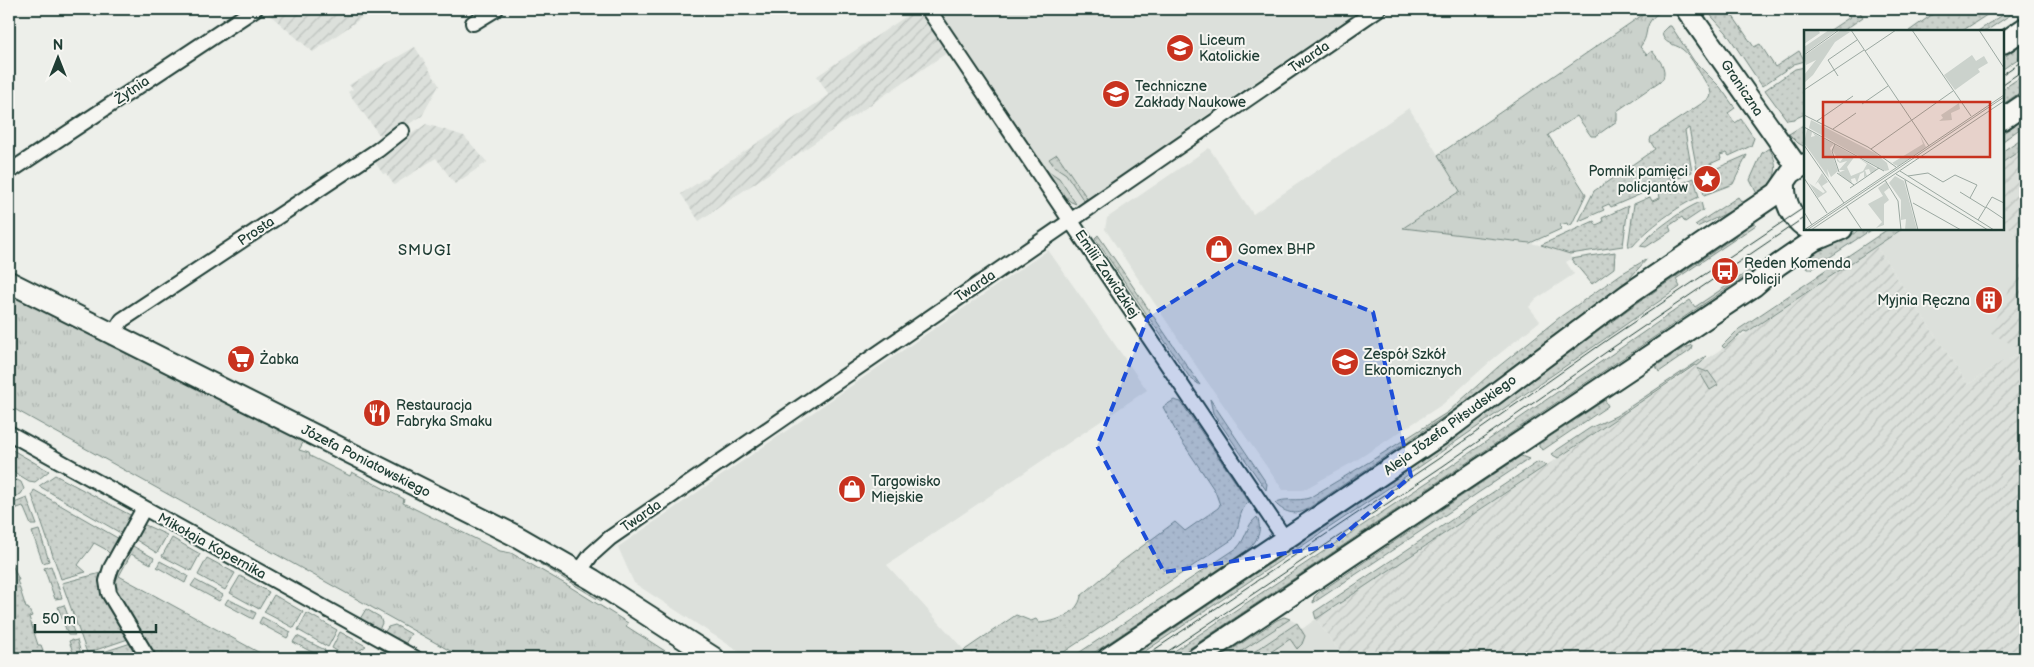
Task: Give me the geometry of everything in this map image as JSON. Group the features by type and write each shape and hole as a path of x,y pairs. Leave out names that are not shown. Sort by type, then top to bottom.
{"street":[{"name":"Żytnia","path":"9,172 255,9"},
{"path":"473,23 496,9"},
{"name":"Emilii Zawidzkiej","path":"928,9 1285,539"},
{"name":"Twarda","path":"579,572 591,555 610,538 1378,9"},
{"name":"Graniczna","path":"1686,9 1796,171"},
{"path":"2004,42 2025,28"},
{"path":"2004,118 2025,104"},
{"name":"Prosta","path":"113,334 122,320 378,150 402,131"},
{"path":"1796,171 1785,194 1790,212 1795,219 1804,223"},
{"name":"Aleja Józefa Piłsudskiego","path":"1108,658 1448,429 1627,295 1774,195 1796,171"},
{"path":"1197,658 1754,286 1778,265 1806,245 1820,230"},
{"name":"Józefa Poniatowskiego","path":"9,282 518,537 579,572 714,658"},
{"name":"Mikołaja Kopernika","path":"9,433 415,658"},
{"path":"144,508 111,568 107,581 109,593 148,658"}],"highlighted area":[{"path":"1238,261 1373,312 1411,476 1331,546 1164,572 1097,446 1148,317"}],"shaded area":[{"path":"263,9 374,9 313,52"},
{"path":"919,9 948,52 699,221 681,194 829,95 817,76"},
{"name":"Techniczne Zakłady Naukowe","path":"954,9 1362,9 1218,107 1091,197 1078,204 1071,202 1064,196 942,16"},
{"path":"415,47 439,85 422,116 383,140 348,92 353,89 349,85"},
{"path":"1409,108 1460,190 1403,228 1530,243 1563,250 1570,254 1571,259 1566,262 1574,274 1536,299 1529,307 1540,321 1493,359 1443,404 1355,461 1303,490 1283,490 1201,373 1105,229 1107,218 1209,148 1253,214"},
{"path":"426,124 464,136 487,162 455,184 436,158 394,185 375,162 377,158"},
{"path":"2025,147 2025,250 2015,233 2004,222 2004,161"},
{"path":"2004,222 2015,233 2025,250 2025,256 2011,287 2024,351 2009,360 2004,360 1968,385 1876,246 1900,230 2004,230"},
{"path":"1876,246 1968,385 2004,360 2009,360 2024,351 1989,332 2025,256 2025,658 1345,658 1316,619"},
{"name":"Targowisko Miejskie","path":"1048,250 1147,390 887,565 964,650 953,658 749,658 634,583 618,547"},
{"path":"1284,617 1297,623 1302,629 1316,619 1345,658 1219,658 1277,620"}],"green space":[{"path":"1651,9 1658,9 1660,12 1649,24 1645,40 1640,47 1647,55 1652,51 1660,61 1664,71 1663,79 1617,111 1617,121 1596,136 1591,136 1577,116 1548,135 1586,194 1572,224 1568,226 1567,223 1560,225 1561,229 1530,243 1403,228 1460,191 1438,155"},
{"path":"1705,9 1728,9 1754,47 1760,44 1775,67 1799,51 1804,61 1794,64 1762,86 1726,32"},
{"path":"1845,9 1858,9 1863,17 1844,30 1830,30 1850,17"},
{"path":"1940,9 1996,9 1964,30 1910,30"},
{"path":"2012,9 2019,9 1988,30 1980,30"},
{"path":"1668,26 1671,26 1694,61 1720,87 1735,108 1728,113 1735,123 1741,119 1754,138 1751,146 1729,156 1727,153 1720,155 1721,159 1697,170 1689,128 1685,131 1692,172 1679,178 1677,174 1670,177 1671,181 1611,207 1609,204 1602,207 1604,210 1579,221 1594,191 1655,149 1650,141 1651,137 1710,98 1710,89 1686,52 1664,39 1662,32"},
{"path":"2025,42 2025,54 2004,68 2004,57"},
{"path":"974,63 1047,170 1059,178 1076,204 1064,196"},
{"path":"1804,67 1804,114 1787,120 1765,90 1795,69"},
{"path":"2025,74 2025,89 2004,103 2004,88"},
{"path":"2025,118 2025,125 2004,140 2004,132"},
{"path":"1804,125 1804,146 1798,143 1789,134"},
{"path":"2025,136 2025,147 2004,161 2004,150"},
{"path":"1769,148 1775,162 1775,174 1773,180 1758,196 1750,180 1762,153"},
{"path":"1057,154 1087,198 1084,201 1066,174 1054,166 1049,159"},
{"path":"1747,155 1733,184 1704,195 1699,176"},
{"path":"1694,178 1699,197 1682,205 1646,233 1633,246 1628,246 1634,204 1650,197 1652,201 1660,198 1659,193"},
{"path":"1738,197 1744,205 1697,227 1695,225"},
{"path":"1701,202 1703,210 1685,222 1682,217 1669,226 1671,231 1646,247 1640,246 1668,221"},
{"path":"1628,206 1623,246 1570,254 1541,245 1594,221 1596,225 1603,222 1602,218"},
{"path":"1753,219 1756,225 1676,279 1680,287 1396,483 1135,658 1130,658 1441,448 1630,308 1739,234"},
{"path":"1858,230 1870,230 1812,269 1807,269 1801,260 1820,248 1850,237"},
{"path":"1887,230 1900,230 1747,332 1744,331 1724,348 1722,346 1739,329"},
{"path":"1098,235 1200,385 1190,378 1095,238"},
{"path":"1615,252 1614,268 1592,284 1571,259"},
{"path":"1776,253 1777,255 1175,658 1164,658 1435,477 1690,300 1695,307"},
{"path":"1647,259 1629,279 1454,410 1306,510 1293,513 1282,509 1275,503 1283,500 1309,498 1448,412 1498,367 1560,317 1621,274"},
{"path":"9,291 305,439 299,450 309,453 310,456 350,476 352,472 404,499 403,503 500,551 511,553 628,623 626,626 676,658 463,658 9,406"},
{"path":"1692,345 1691,350 1659,372 1656,366 1682,349"},
{"path":"1706,356 1697,366 1695,365 1558,458 1551,454 1590,428 1616,416"},
{"path":"1697,368 1708,371 1718,385 1710,390"},
{"path":"1210,399 1267,484 1266,490 1213,413"},
{"path":"1174,400 1181,402 1249,502 1241,514 1233,539 1055,658 953,658 1016,615 1031,621 1036,619 1039,623 1065,616 1076,608 1081,596 1121,562 1175,522 1185,531 1218,508 1220,505 1215,491 1179,437 1163,407"},
{"path":"1605,400 1608,406 1543,450 1539,447 1539,444"},
{"path":"9,448 49,471 35,482 29,481 9,469"},
{"path":"1521,456 1529,459 1313,603 1314,597 1318,593"},
{"path":"1538,462 1547,465 1316,619 1314,612"},
{"path":"55,475 132,516 124,535 39,486"},
{"path":"13,478 21,482 24,489 21,494 9,499 9,485"},
{"path":"34,490 121,540 112,556 105,549 94,543 78,565 86,572 61,579 32,495"},
{"path":"27,498 37,525 31,525 23,506 9,511 9,505"},
{"path":"1257,517 1259,522 1258,536 1246,551 1086,658 1071,658 1237,548 1253,520"},
{"path":"143,524 167,535 157,553 133,538"},
{"path":"39,530 49,561 43,563 32,532"},
{"path":"172,538 200,554 191,571 162,556"},
{"path":"131,545 154,558 151,564 131,554 119,576 269,658 157,658 114,587 113,578"},
{"path":"9,558 19,580 17,580 26,608 28,608 32,616 29,617 38,645 41,645 44,653 42,654 43,658 9,658"},
{"path":"207,558 235,573 225,590 198,575"},
{"path":"543,560 604,596 601,601 540,564"},
{"path":"160,561 188,576 185,583 157,567"},
{"path":"51,566 62,598 55,599 44,568"},
{"path":"103,573 131,638 87,653 62,583"},
{"path":"240,576 269,592 259,609 230,593"},
{"path":"195,580 223,595 219,601 191,586"},
{"path":"274,595 303,612 294,628 264,612"},
{"path":"228,599 256,613 253,619 225,604"},
{"path":"64,605 75,635 68,635 58,607"},
{"path":"366,609 380,617 382,623 379,630 360,619"},
{"path":"307,613 337,630 328,647 298,630"},
{"path":"262,617 291,632 287,638 259,623"},
{"path":"1284,617 1290,619 1231,658 1219,658 1277,620"},
{"path":"1297,623 1305,636 1302,644 1297,649 1290,639 1262,658 1245,658"},
{"path":"395,625 411,634 405,644 384,633 388,627"},
{"path":"340,632 366,646 349,658 332,648"},
{"path":"297,636 325,650 321,657 293,642"},
{"path":"77,640 80,655 70,658 56,658 73,652 69,641"},
{"path":"134,642 143,658 88,657"}],"tram line":[{"path":"2004,73 2025,59"},
{"path":"2004,83 2025,69"},
{"path":"1142,658 1438,459 1610,338 1804,208"},
{"path":"1158,658 1443,466 1804,218"}],"place":[{"name":"Liceum Katolickie","path":"1180,48"},
{"name":"Techniczne Zakłady Naukowe","path":"1116,94"},
{"name":"Pomnik pamięci policjantów","path":"1707,179"},
{"name":"Gomex BHP","path":"1219,249"},
{"name":"Reden Komenda Policji","path":"1725,271"},
{"name":"Myjnia Ręczna","path":"1989,300"},
{"name":"Żabka","path":"241,359"},
{"name":"Zespół Szkół Ekonomicznych","path":"1345,362"},
{"name":"Restauracja Fabryka Smaku","path":"377,413"},
{"name":"Targowisko Miejskie","path":"852,489"}],"district":[{"name":"SMUGI","path":"425,250"}]}
